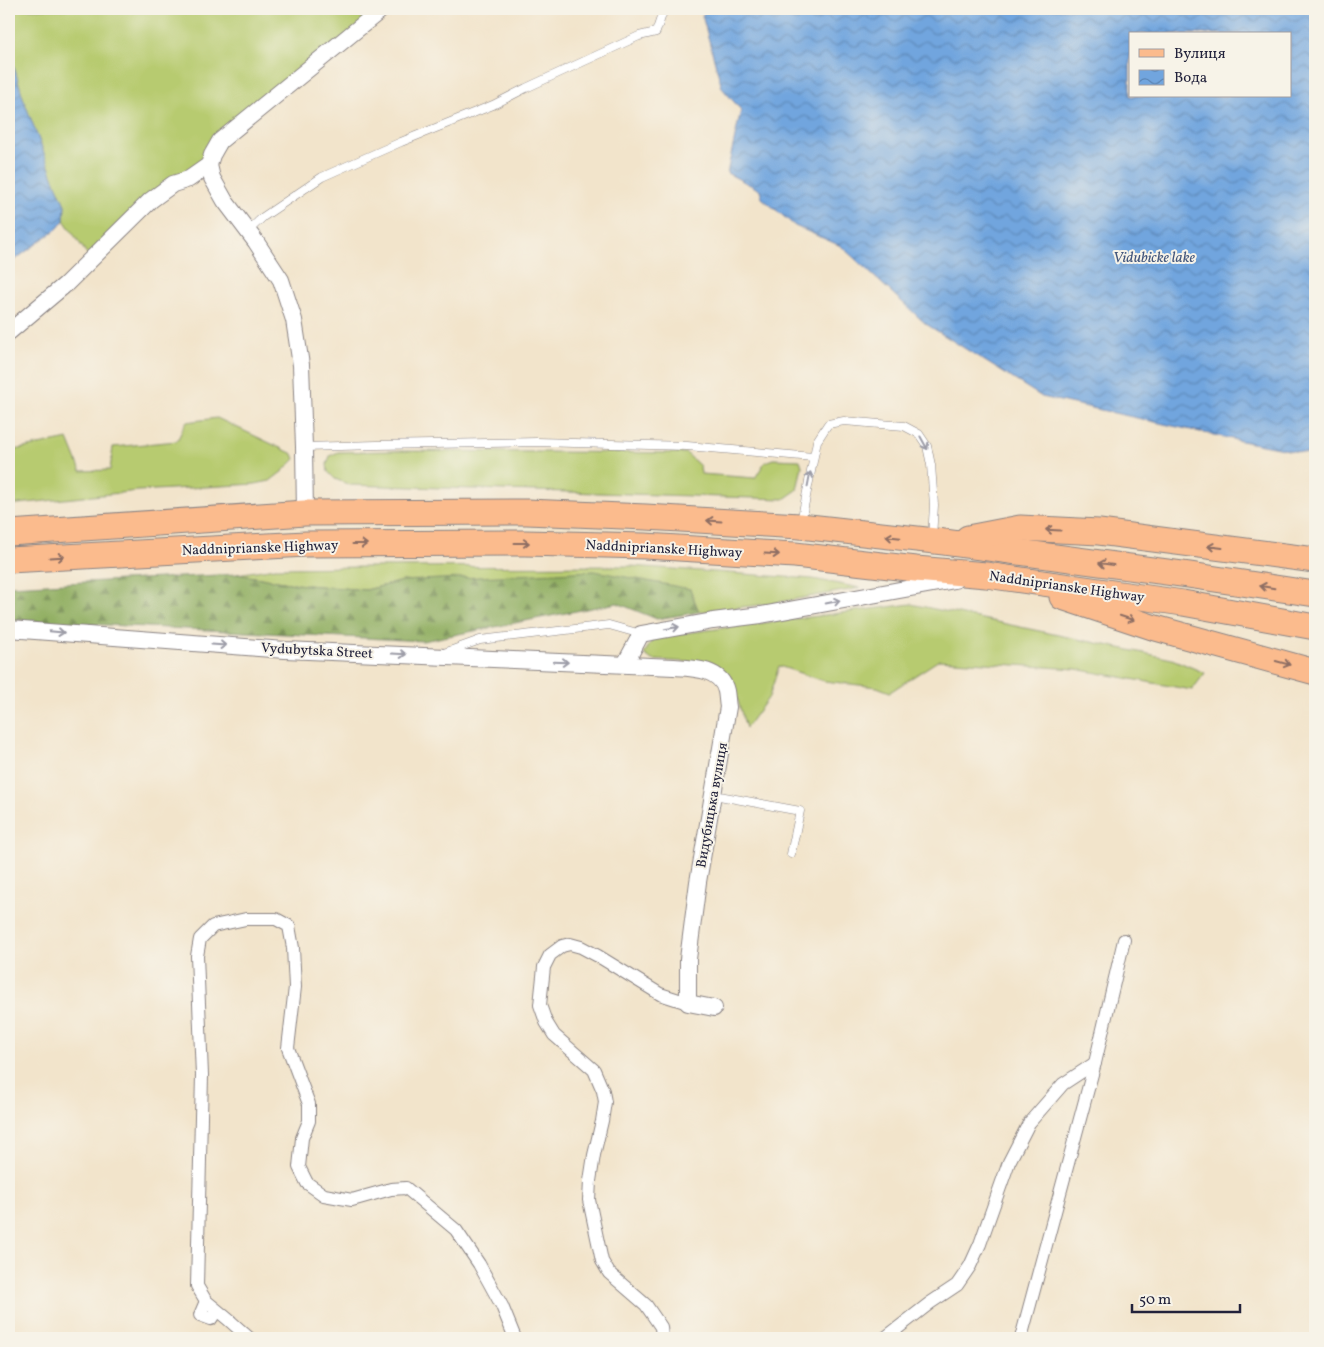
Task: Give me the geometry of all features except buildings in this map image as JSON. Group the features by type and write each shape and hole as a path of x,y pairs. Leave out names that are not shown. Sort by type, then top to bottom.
{"main road":[{"name":"Naddniprianske Highway","path":"9,533 305,513 527,512 646,517 800,526 1189,575 1315,594"},
{"path":"938,542 1020,528 1099,532 1315,560"},
{"name":"Naddniprianske Highway","path":"9,560 306,544 525,543 645,546 795,555 992,576 1183,603 1315,627"},
{"path":"992,576 1152,627 1315,672"}],"street":[{"path":"305,513 301,365 294,320 281,280 225,200 212,178 209,165 220,140 382,9"},
{"path":"9,332 66,284 151,200 173,184 189,179 209,165"},
{"path":"625,664 641,634 713,621 761,615 897,589 992,576"},
{"name":"Vydubytska Street","path":"9,629 285,650 625,664"},
{"name":"Видубицька вулиця","path":"625,664 701,669 718,677 726,688 728,707 698,882 688,959 688,1003"},
{"path":"248,1338 206,1301 197,1286 202,1076 197,956 200,939 213,926 246,918 276,919 289,926 294,948 295,987 288,1048 309,1104 309,1121 302,1138 299,1167 307,1183 324,1195 352,1200 391,1189 406,1188 456,1230 479,1264 502,1306 515,1338"},
{"path":"1021,1338 1095,1063 1124,940"},
{"path":"662,1338 661,1327 646,1305 609,1273 602,1261 589,1200 594,1155 605,1102 604,1091 594,1070 554,1035 546,1022 540,1005 544,967 555,950 570,944 581,947 598,956 660,994 688,1003 714,1008"},
{"path":"885,1338 930,1303 957,1285 970,1266 980,1244 1009,1162 1029,1123 1063,1084 1095,1063"}],"lane":[{"path":"248,231 263,217 322,177 401,142 493,105 639,36 656,32 664,9"},
{"path":"800,526 817,441 828,424 844,421 904,426 919,434 927,446 931,465 938,542"},
{"path":"304,447 537,442 687,446 813,457"},
{"path":"435,656 480,640 608,625 641,634"},
{"path":"714,795 800,811 791,854"}],"green space":[{"path":"9,9 382,9 234,129 209,165 151,200 91,260 64,220 65,205 24,101 9,50"},
{"path":"217,418 293,454 295,459 270,481 255,484 138,491 9,505 9,451 68,439 81,471 110,470 113,447 177,441 186,422"},
{"path":"338,452 686,453 700,466 701,474 755,478 765,462 773,459 800,460 802,466 797,490 784,499 350,485 335,479 328,472 327,464 330,456"},
{"path":"631,566 813,579 860,588 768,604 699,612 690,589 403,581 366,590 295,584 237,574 275,568"},
{"path":"594,571 690,589 699,612 657,619 617,603 423,641 9,620 9,586 237,574 295,584 366,590 403,581"},
{"path":"911,604 1172,659 1205,673 1192,690 1076,669 939,660 890,692 877,687 824,681 779,666 769,697 746,728 731,678 707,663 652,660 644,654 654,637"}],"water":[{"name":"Vidubicke lake","path":"708,9 1315,9 1315,455 1241,441 1042,397 926,324 841,246 795,226 762,198 760,190 727,173 741,110 722,88 702,15"},
{"path":"9,50 24,101 65,205 64,220 58,228 9,264"}]}
